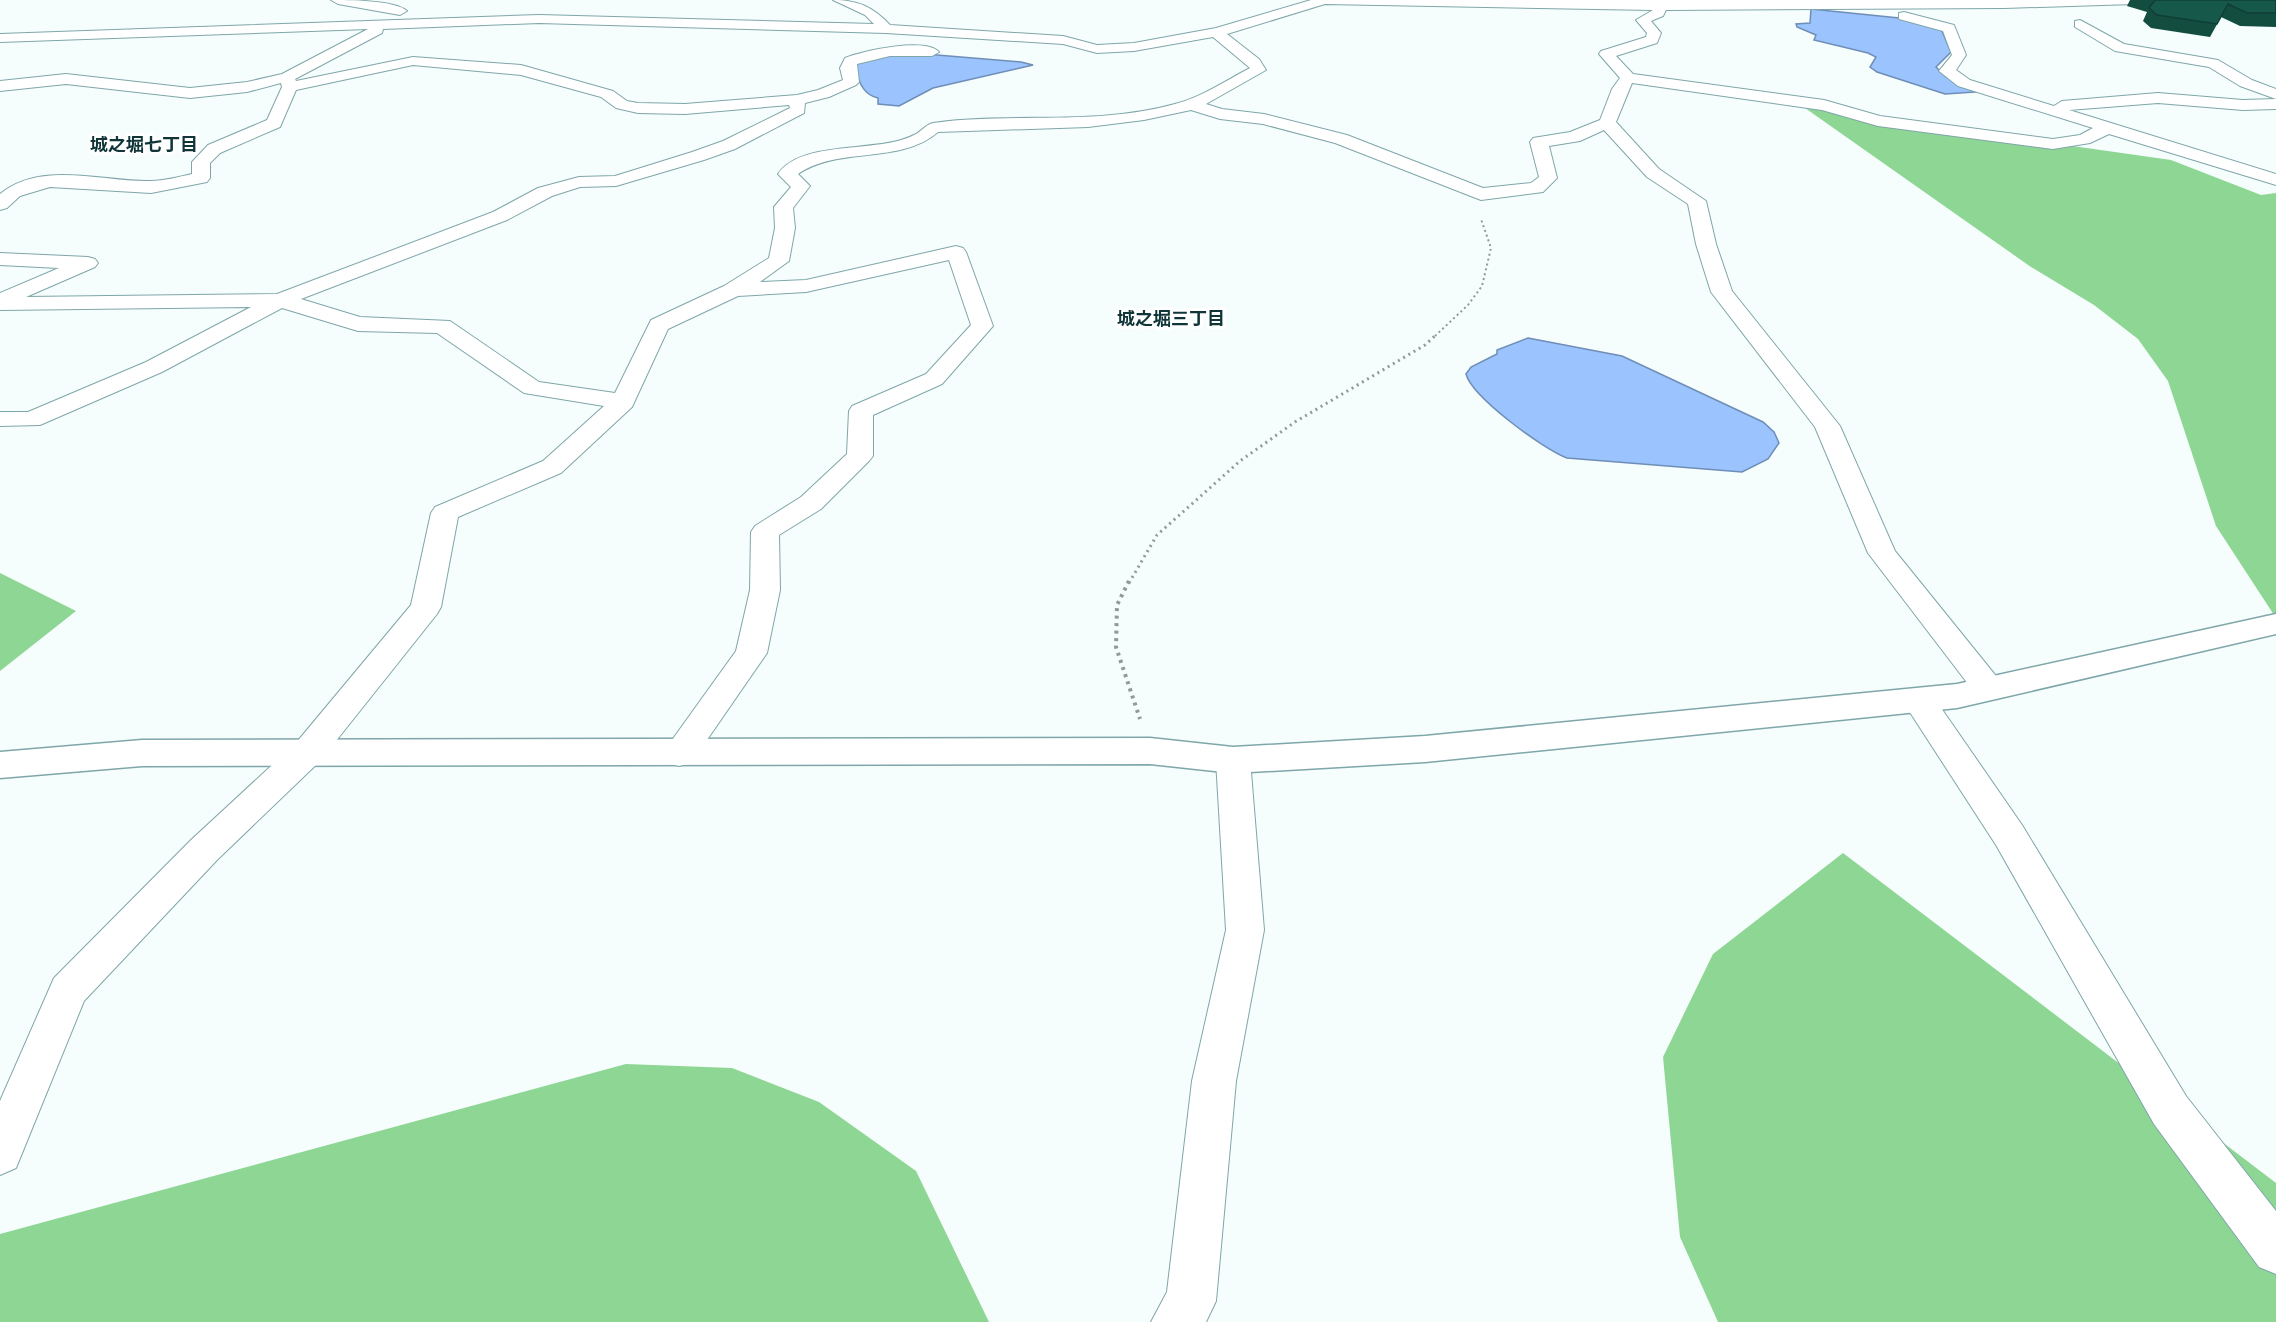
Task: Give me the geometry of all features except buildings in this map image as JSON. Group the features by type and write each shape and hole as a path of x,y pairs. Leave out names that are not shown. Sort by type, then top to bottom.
{"street":[{"path":"338,0 412,14 431,24"},
{"path":"840,0 870,12 886,29"},
{"path":"1067,58 1097,49 1134,47 1216,32 1324,0 1661,6 2044,2 2134,7 2147,5 2145,0"},
{"path":"1782,0 1800,5"},
{"path":"1838,5 1925,20 1946,26 1952,32 1959,55 1947,67 1952,75 1988,93 2276,180"},
{"path":"1661,6 1658,14 1643,20 1654,33 1652,40 1606,54 1628,78 1824,105 1878,121 2053,144 2084,139 2110,128"},
{"path":"0,38 539,19 886,29 1064,40 1097,49"},
{"path":"2101,21 2080,24 2120,48 2213,63 2246,82 2276,94"},
{"path":"0,204 8,195 50,180 152,187 201,178 201,162 214,149 274,123 288,82 388,24"},
{"path":"0,1153 68,990 196,858 308,752 426,607 445,513 552,467 623,402 659,325 732,291 779,261 785,228 783,207 801,186 787,174 807,160 872,151 920,139 933,128 1088,122 1172,110 1191,104 1258,70 1254,62 1216,32"},
{"path":"0,86 66,79 190,93 288,82 413,61 521,70 607,94 622,105 638,108 685,109 797,100 823,94 851,82 848,68 850,62 866,55 896,50 952,53"},
{"path":"1191,104 1220,114 1264,119 1341,139 1481,194 1527,190 1543,186 1548,178 1539,142 1590,133 1607,123 1620,89 1628,78"},
{"path":"23,101 66,79"},
{"path":"2050,110 2073,104 2158,99 2243,105 2276,104"},
{"path":"0,419 31,420 154,367 280,300 500,216 545,192 579,182 616,181 729,145 798,110 797,100"},
{"path":"1607,123 1653,173 1697,201 1706,244 1722,291 1827,426 1882,553 1989,689"},
{"path":"679,754 750,653 765,590 765,532 811,503 860,456 861,411 934,379 982,326 956,252 806,286 732,291"},
{"path":"0,259 88,263 0,302"},
{"path":"0,302 280,300 358,324 442,326 532,388 623,402"},
{"path":"0,765 142,753 679,754 1150,751 1233,760 1425,749 1957,696 2276,624"},
{"path":"1918,700 2009,835 2170,1110 2276,1250"},
{"path":"1176,1322 1191,1300 1214,1081 1245,930 1233,760"}],"path":[{"path":"1150,751 1116,647 1117,605 1140,561 1157,535 1240,461 1295,422 1425,345 1468,305 1482,286 1491,248 1474,200 1481,194"}],"green space":[{"path":"1805,108 2171,160 2261,195 2276,193 2276,618 2216,526 2168,381 2138,339 2094,305 2031,267"},
{"path":"0,573 76,611 0,671"},
{"path":"1843,853 2276,1183 2276,1322 1718,1322 1680,1237 1663,1057 1713,954"},
{"path":"626,1064 732,1068 819,1102 916,1171 989,1322 0,1322 0,1234"}],"water":[{"path":"1811,9 1919,20 1941,29 1951,52 1936,67 1946,77 1976,92 1945,94 1877,72 1870,67 1876,57 1814,40 1816,35 1797,27 1796,24 1810,23"},
{"path":"901,52 1021,62 1033,65 933,88 899,106 878,104 878,98 869,94 862,87 856,67 859,61"},
{"path":"1528,338 1622,356 1763,422 1774,432 1779,443 1768,459 1742,472 1567,458 1526,434 1494,408 1471,384 1466,374 1471,367 1497,354 1497,350"}],"district":[{"name":"城之堀七丁目","path":"144,145"},
{"name":"城之堀三丁目","path":"1171,319"}]}
